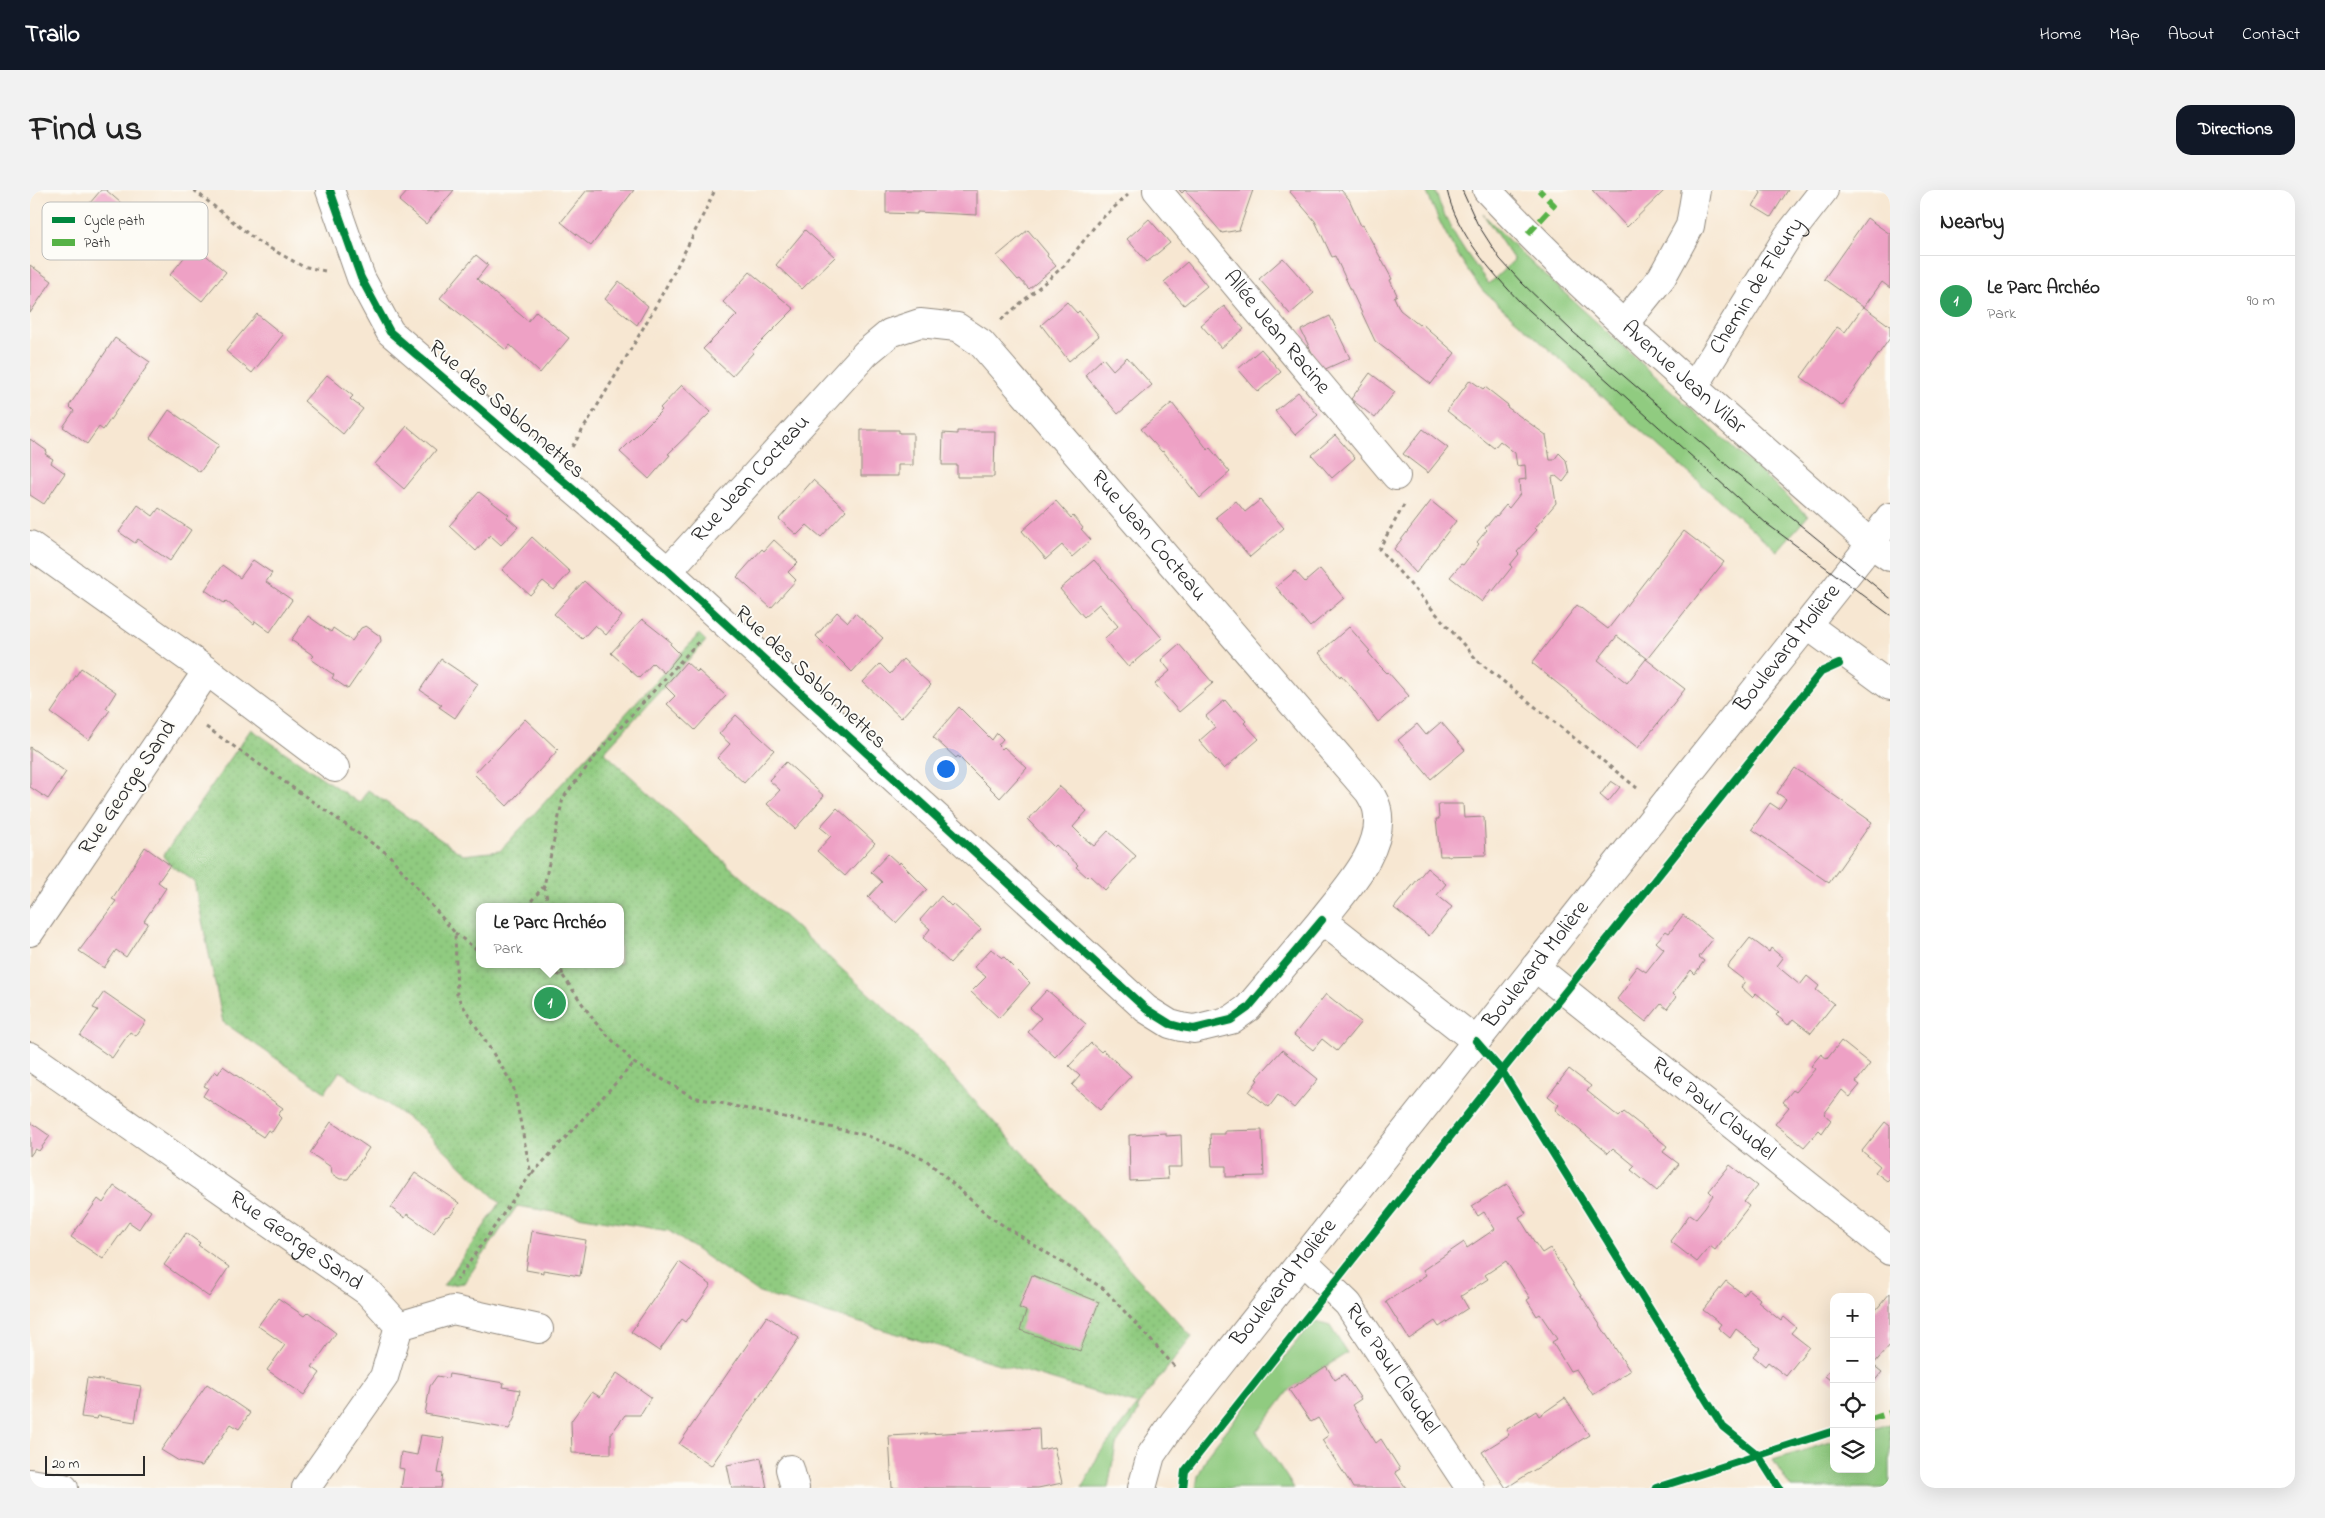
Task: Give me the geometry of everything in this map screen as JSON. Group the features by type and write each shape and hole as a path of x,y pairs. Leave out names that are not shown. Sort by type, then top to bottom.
{"street":[{"name":"Rue des Sablonnettes","path":"330,190 361,278 390,332 668,571 1146,1009 1170,1024 1194,1029 1231,1020 1248,1008 1322,920"},
{"name":"Allée Jean Racine","path":"1157,190 1396,476"},
{"name":"Avenue Jean Vilar","path":"1487,190 1528,234 1694,387 1881,551"},
{"path":"1625,323 1662,277 1690,226 1696,190"},
{"name":"Chemin de Fleury","path":"1694,387 1788,236 1824,190"},
{"name":"Rue Jean Cocteau","path":"668,571 866,353 890,332 920,324 957,327 981,343 1369,792 1377,810 1377,833 1367,859 1322,920"},
{"name":"Boulevard Molière","path":"1142,1488 1151,1454 1198,1391 1807,625 1881,551 1890,518"},
{"path":"30,545 207,671 335,768"},
{"path":"1807,625 1890,686"},
{"name":"Rue George Sand","path":"30,932 39,900 181,710 207,671"},
{"path":"1322,920 1476,1041"},
{"name":"Rue Paul Claudel","path":"1535,967 1890,1252"},
{"name":"Rue George Sand","path":"30,1056 368,1292 399,1326"},
{"name":"Rue Paul Claudel","path":"1302,1260 1348,1304 1470,1488"},
{"path":"306,1488 384,1377 399,1326 453,1310 539,1329"},
{"path":"30,1482 64,1488"}],"path":[{"path":"194,190 257,241 302,266 361,278"},
{"path":"555,475 620,369 677,269 715,190"},
{"path":"981,343 1000,321 1066,265 1098,222 1134,190"},
{"path":"1396,476 1408,497 1379,549 1479,662 1661,808"},
{"path":"547,903 544,886 563,798 601,748 719,618"},
{"path":"181,710 389,855 455,933 476,949"},
{"path":"529,903 544,886"},
{"path":"455,933 457,996 513,1085 531,1174"},
{"path":"533,968 563,976"},
{"path":"561,968 563,976 595,1022 634,1063 693,1097 866,1135 925,1159 990,1217 1104,1289 1198,1391"},
{"path":"453,1310 454,1284 531,1174 634,1063"}],"green space":[{"path":"1426,190 1435,190 1451,228 1489,284 1514,260 1483,214 1521,253 1808,516 1777,551 1483,291 1451,243"},
{"path":"699,634 706,641 604,752 913,1034 1192,1337 1138,1405 759,1293 669,1231 517,1206 464,1283 443,1286 500,1203 422,1128 340,1071 325,1092 223,1022 194,881 170,865 163,856 251,729 359,803 368,790 463,855 500,851"},
{"path":"1313,1321 1330,1326 1347,1353 1289,1390 1257,1432 1294,1488 1196,1488 1198,1476 1209,1452"},
{"path":"1138,1405 1138,1413 1116,1445 1108,1488 1082,1488 1099,1454"},
{"path":"1890,1424 1890,1488 1791,1488 1773,1460 1830,1442 1830,1473 1875,1473 1875,1429"}],"building":[{"path":"101,190 106,190 120,202 91,202"},
{"path":"409,190 454,190 426,224 399,201"},
{"path":"587,190 634,190 591,246 561,222"},
{"path":"886,190 977,190 977,215 917,212 917,214 886,213"},
{"path":"1185,190 1253,190 1239,230 1222,233"},
{"path":"1291,190 1341,190 1349,199 1361,226 1363,225 1392,279 1390,280 1397,295 1394,297 1400,310 1419,325 1421,323 1455,353 1431,384 1375,341 1335,256 1332,257 1315,221 1290,192"},
{"path":"1592,190 1665,190 1627,227"},
{"path":"1759,190 1788,190 1771,217 1753,206 1761,193"},
{"path":"1867,218 1890,234 1890,288 1882,282 1864,307 1890,326 1890,338 1842,406 1801,377 1837,327 1845,332 1863,307 1824,279"},
{"path":"1149,219 1170,243 1147,262 1127,239"},
{"path":"805,230 835,257 802,289 776,265"},
{"path":"1028,230 1056,266 1029,289 1020,279 1018,280 997,256"},
{"path":"476,255 488,265 477,279 528,321 536,311 569,338 540,373 510,345 506,350 440,298"},
{"path":"208,257 226,272 202,301 170,275 182,260 208,260"},
{"path":"1283,258 1314,293 1290,314 1259,279"},
{"path":"1187,262 1207,286 1184,305 1164,282"},
{"path":"30,265 52,281 30,313"},
{"path":"750,272 794,309 752,351 753,353 732,376 703,349 737,315 723,302"},
{"path":"619,281 648,306 637,325 605,299"},
{"path":"1067,302 1077,313 1079,311 1099,336 1069,361 1041,325"},
{"path":"1224,306 1244,329 1221,348 1201,325"},
{"path":"257,314 283,335 252,373 226,351"},
{"path":"1330,316 1350,358 1321,371 1301,330"},
{"path":"115,338 150,362 103,430 99,427 87,444 63,427 74,411 69,406"},
{"path":"1261,349 1281,372 1258,392 1238,369"},
{"path":"1127,357 1152,385 1118,414 1085,375 1103,358 1113,370"},
{"path":"1370,373 1395,392 1375,418 1351,399"},
{"path":"327,375 353,396 350,399 363,409 343,434 304,401"},
{"path":"1470,380 1483,389 1485,387 1508,405 1507,407 1546,435 1550,460 1554,460 1559,453 1566,460 1569,474 1563,482 1556,476 1552,477 1556,503 1535,528 1537,530 1517,552 1519,554 1510,565 1512,567 1493,591 1491,589 1482,602 1450,577 1461,564 1463,565 1479,544 1477,542 1487,530 1485,528 1506,505 1509,508 1520,494 1519,480 1526,479 1525,465 1517,466 1515,453 1500,441 1494,448 1447,411"},
{"path":"682,385 711,412 668,454 670,455 649,479 620,452 662,410 660,408"},
{"path":"1298,392 1318,415 1295,435 1275,411"},
{"path":"1172,403 1208,450 1210,448 1230,472 1200,498 1163,451 1141,429"},
{"path":"169,410 219,445 200,472 150,438"},
{"path":"407,426 436,450 404,489 375,464"},
{"path":"1423,429 1448,448 1428,473 1403,454"},
{"path":"861,430 899,430 899,433 913,433 913,465 898,465 898,476 861,476"},
{"path":"957,431 995,431 994,477 957,477 957,465 942,465 943,433 957,434"},
{"path":"1335,435 1355,458 1332,478 1312,455"},
{"path":"30,439 47,451 45,454 53,459 51,463 65,473 44,504 30,495"},
{"path":"813,480 846,510 821,537 807,525 797,535 779,519"},
{"path":"479,492 509,515 507,517 518,527 501,545 490,535 476,551 449,526"},
{"path":"1260,500 1284,528 1250,557 1216,517 1236,501 1245,512"},
{"path":"1056,501 1071,518 1073,516 1091,540 1072,557 1062,545 1046,559 1022,531"},
{"path":"1431,501 1456,521 1416,573 1394,549"},
{"path":"138,505 153,516 159,508 191,530 170,561 138,539 135,543 119,532"},
{"path":"1684,531 1724,562 1647,659 1617,636 1598,660 1627,683 1646,659 1685,689 1638,748 1532,663 1577,605 1608,629"},
{"path":"532,537 570,572 554,590 543,581 530,595 502,570"},
{"path":"774,540 798,562 788,572 796,580 771,608 737,577 762,549 764,551"},
{"path":"253,560 272,573 266,582 292,600 270,632 255,621 254,624 226,601 224,603 205,590 222,565 240,578"},
{"path":"1094,560 1162,638 1128,667 1104,639 1118,626 1099,604 1084,617 1060,589"},
{"path":"1320,569 1344,598 1310,627 1276,587 1295,571 1305,582"},
{"path":"584,581 622,616 606,635 595,625 582,639 554,614"},
{"path":"837,612 848,622 855,613 883,638 852,672 816,636"},
{"path":"308,616 331,632 333,628 352,641 361,628 366,626 380,636 381,641 348,689 332,678 334,675 311,659 314,656 291,640"},
{"path":"642,619 671,642 670,644 680,654 664,673 653,663 639,678 611,653"},
{"path":"1349,627 1370,651 1368,652 1377,663 1388,672 1409,696 1378,722 1351,686 1341,675 1340,677 1319,653"},
{"path":"1179,644 1213,683 1179,712 1155,684 1170,671 1161,660"},
{"path":"441,659 478,684 455,718 439,707 442,705 420,690"},
{"path":"903,659 931,685 901,718 863,682 880,664 890,674"},
{"path":"686,662 697,672 698,670 726,696 695,730 667,704 675,696 665,686"},
{"path":"81,668 116,692 106,708 110,710 89,740 51,713"},
{"path":"1225,700 1246,721 1244,723 1259,739 1224,769 1199,741 1215,727 1206,716"},
{"path":"959,707 992,740 997,733 1003,739 998,745 1002,749 1004,747 1027,768 1000,798 958,756 956,758 933,737"},
{"path":"736,715 774,750 744,783 717,758 730,744 719,734"},
{"path":"525,719 558,750 507,806 474,774"},
{"path":"1441,722 1465,750 1431,779 1398,740 1417,724 1426,735"},
{"path":"30,747 66,772 48,799 30,787"},
{"path":"786,762 824,796 795,829 767,804 780,790 769,780"},
{"path":"1795,768 1872,822 1829,883 1752,829 1770,803 1779,809 1786,799 1777,793"},
{"path":"1611,781 1620,787 1608,802 1600,795"},
{"path":"1059,786 1087,811 1073,827 1083,837 1094,846 1108,831 1136,856 1105,890 1089,875 1087,877 1076,867 1078,865 1056,845 1054,847 1028,820"},
{"path":"1438,804 1463,804 1464,818 1484,817 1486,855 1440,856 1436,819 1439,819"},
{"path":"837,808 875,843 845,876 817,851 831,836 820,827"},
{"path":"145,847 170,865 158,882 166,888 144,921 148,923 126,957 116,950 104,968 79,951 116,901 112,899"},
{"path":"888,854 899,864 900,862 927,889 896,923 868,897 882,882 871,872"},
{"path":"1427,868 1446,884 1437,895 1452,907 1429,936 1394,908"},
{"path":"941,896 981,929 950,963 923,938 930,929 920,920"},
{"path":"1683,915 1713,939 1699,957 1704,961 1695,974 1691,970 1673,994 1676,997 1667,1009 1661,1004 1646,1022 1617,999 1631,981 1628,978 1637,966 1646,972 1664,949 1656,942 1666,931 1669,933"},
{"path":"1750,938 1769,952 1771,948 1783,958 1777,966 1800,985 1807,976 1819,986 1816,990 1834,1004 1811,1033 1793,1019 1788,1025 1776,1015 1779,1012 1756,993 1752,997 1741,987 1745,981 1727,967"},
{"path":"991,949 1002,958 1004,957 1030,983 999,1018 971,992 986,977 974,967"},
{"path":"1047,990 1086,1024 1055,1057 1028,1032 1041,1018 1030,1008"},
{"path":"104,992 146,1021 136,1036 130,1032 112,1058 80,1036 98,1010 93,1008"},
{"path":"1326,994 1361,1022 1337,1051 1322,1039 1313,1050 1294,1035"},
{"path":"1841,1041 1870,1064 1856,1082 1860,1085 1850,1097 1842,1090 1824,1114 1831,1120 1822,1133 1819,1130 1804,1147 1775,1124 1789,1107 1783,1102 1793,1090 1796,1092 1815,1069 1811,1066 1821,1054 1827,1059"},
{"path":"1091,1043 1101,1052 1103,1050 1131,1076 1100,1110 1072,1085 1080,1076 1069,1066"},
{"path":"1282,1050 1318,1079 1294,1108 1278,1095 1269,1107 1249,1092 1258,1080 1256,1079"},
{"path":"223,1066 283,1108 278,1115 281,1118 272,1132 268,1130 263,1137 203,1096 208,1088 204,1086 215,1071 218,1074"},
{"path":"1569,1069 1591,1086 1587,1091 1619,1117 1624,1112 1667,1146 1663,1152 1679,1164 1657,1191 1631,1170 1635,1166 1613,1148 1608,1153 1555,1110 1559,1105 1548,1096"},
{"path":"30,1122 50,1136 39,1151 35,1149 30,1156"},
{"path":"331,1122 369,1148 348,1179 340,1179 332,1174 331,1167 310,1153"},
{"path":"1885,1122 1890,1126 1890,1178 1887,1181 1875,1172 1880,1166 1862,1151"},
{"path":"1262,1130 1264,1176 1226,1177 1226,1166 1212,1166 1210,1134 1225,1134 1225,1131"},
{"path":"1166,1133 1166,1136 1181,1135 1182,1167 1167,1167 1168,1179 1130,1181 1129,1135"},
{"path":"1730,1165 1757,1186 1744,1202 1749,1206 1715,1250 1710,1246 1697,1262 1670,1241 1690,1214 1696,1218 1705,1207 1713,1195 1709,1191"},
{"path":"415,1173 459,1203 451,1215 445,1217 434,1233 407,1214 405,1218 391,1208"},
{"path":"1507,1184 1526,1213 1519,1217 1535,1243 1542,1253 1550,1248 1630,1371 1593,1395 1576,1369 1570,1371 1552,1342 1557,1339 1540,1314 1537,1316 1527,1300 1530,1298 1506,1261 1485,1275 1488,1279 1461,1296 1468,1308 1439,1327 1435,1321 1409,1339 1386,1302 1426,1275 1423,1270 1464,1242 1467,1248 1495,1229 1484,1212 1478,1216 1472,1206"},
{"path":"114,1186 151,1211 139,1229 129,1222 103,1259 71,1237 98,1199 103,1203"},
{"path":"532,1231 586,1240 580,1276 543,1270 543,1273 526,1270"},
{"path":"186,1233 200,1243 198,1245 229,1267 209,1297 164,1265"},
{"path":"679,1262 711,1285 686,1322 682,1319 659,1351 631,1332"},
{"path":"1032,1275 1099,1302 1080,1351 1020,1330 1026,1311 1019,1308"},
{"path":"1726,1281 1744,1295 1748,1289 1760,1299 1758,1302 1781,1321 1784,1317 1796,1327 1791,1333 1809,1347 1786,1376 1768,1362 1765,1366 1753,1356 1760,1348 1736,1329 1730,1338 1718,1328 1721,1324 1703,1310"},
{"path":"1890,1293 1890,1345 1875,1363 1875,1309"},
{"path":"278,1298 304,1316 308,1312 336,1333 312,1367 320,1373 304,1395 267,1370 285,1345 258,1326"},
{"path":"767,1316 799,1338 711,1466 679,1444"},
{"path":"1326,1366 1335,1380 1344,1374 1361,1399 1352,1405 1376,1443 1381,1439 1400,1469 1395,1472 1406,1488 1353,1488 1322,1440 1329,1435 1318,1418 1311,1422 1289,1390"},
{"path":"1875,1367 1882,1372 1875,1380"},
{"path":"1830,1370 1830,1380 1825,1376"},
{"path":"617,1373 651,1397 640,1415 625,1415 611,1434 611,1454 572,1453 571,1421 592,1392 600,1397"},
{"path":"449,1374 504,1383 503,1387 520,1390 515,1417 509,1429 425,1414 430,1386 437,1376 448,1378"},
{"path":"87,1378 141,1386 135,1422 98,1416 97,1419 81,1417"},
{"path":"207,1384 250,1413 239,1429 231,1424 202,1466 179,1461 161,1450"},
{"path":"1565,1398 1589,1435 1506,1488 1482,1452 1509,1435 1506,1430 1536,1411 1539,1416"},
{"path":"1039,1428 1040,1450 1054,1447 1062,1483 1038,1488 892,1488 889,1436"},
{"path":"421,1435 444,1438 438,1473 443,1474 441,1488 401,1488 404,1469 399,1468 401,1452 417,1455"},
{"path":"761,1458 767,1488 732,1488 727,1465"}],"tram line":[{"path":"1447,190 1458,221 1466,236 1520,302 1767,524 1890,615"},
{"path":"1462,190 1477,223 1500,259 1573,332 1729,467 1890,598"}],"marked path":[{"path":"1528,234 1554,205 1539,190"},
{"path":"1875,1418 1890,1413"}],"cycle path":[{"path":"330,190 361,278 390,332 668,571 1146,1009 1170,1024 1194,1029 1231,1020 1248,1008 1322,920"},
{"path":"1183,1488 1185,1471 1502,1071 1821,672 1839,664"},
{"path":"1476,1041 1502,1071 1723,1427 1758,1455 1779,1488"},
{"path":"1656,1488 1830,1432"}],"place":[{"name":"Le Parc Archéo","path":"550,1003"}]}
